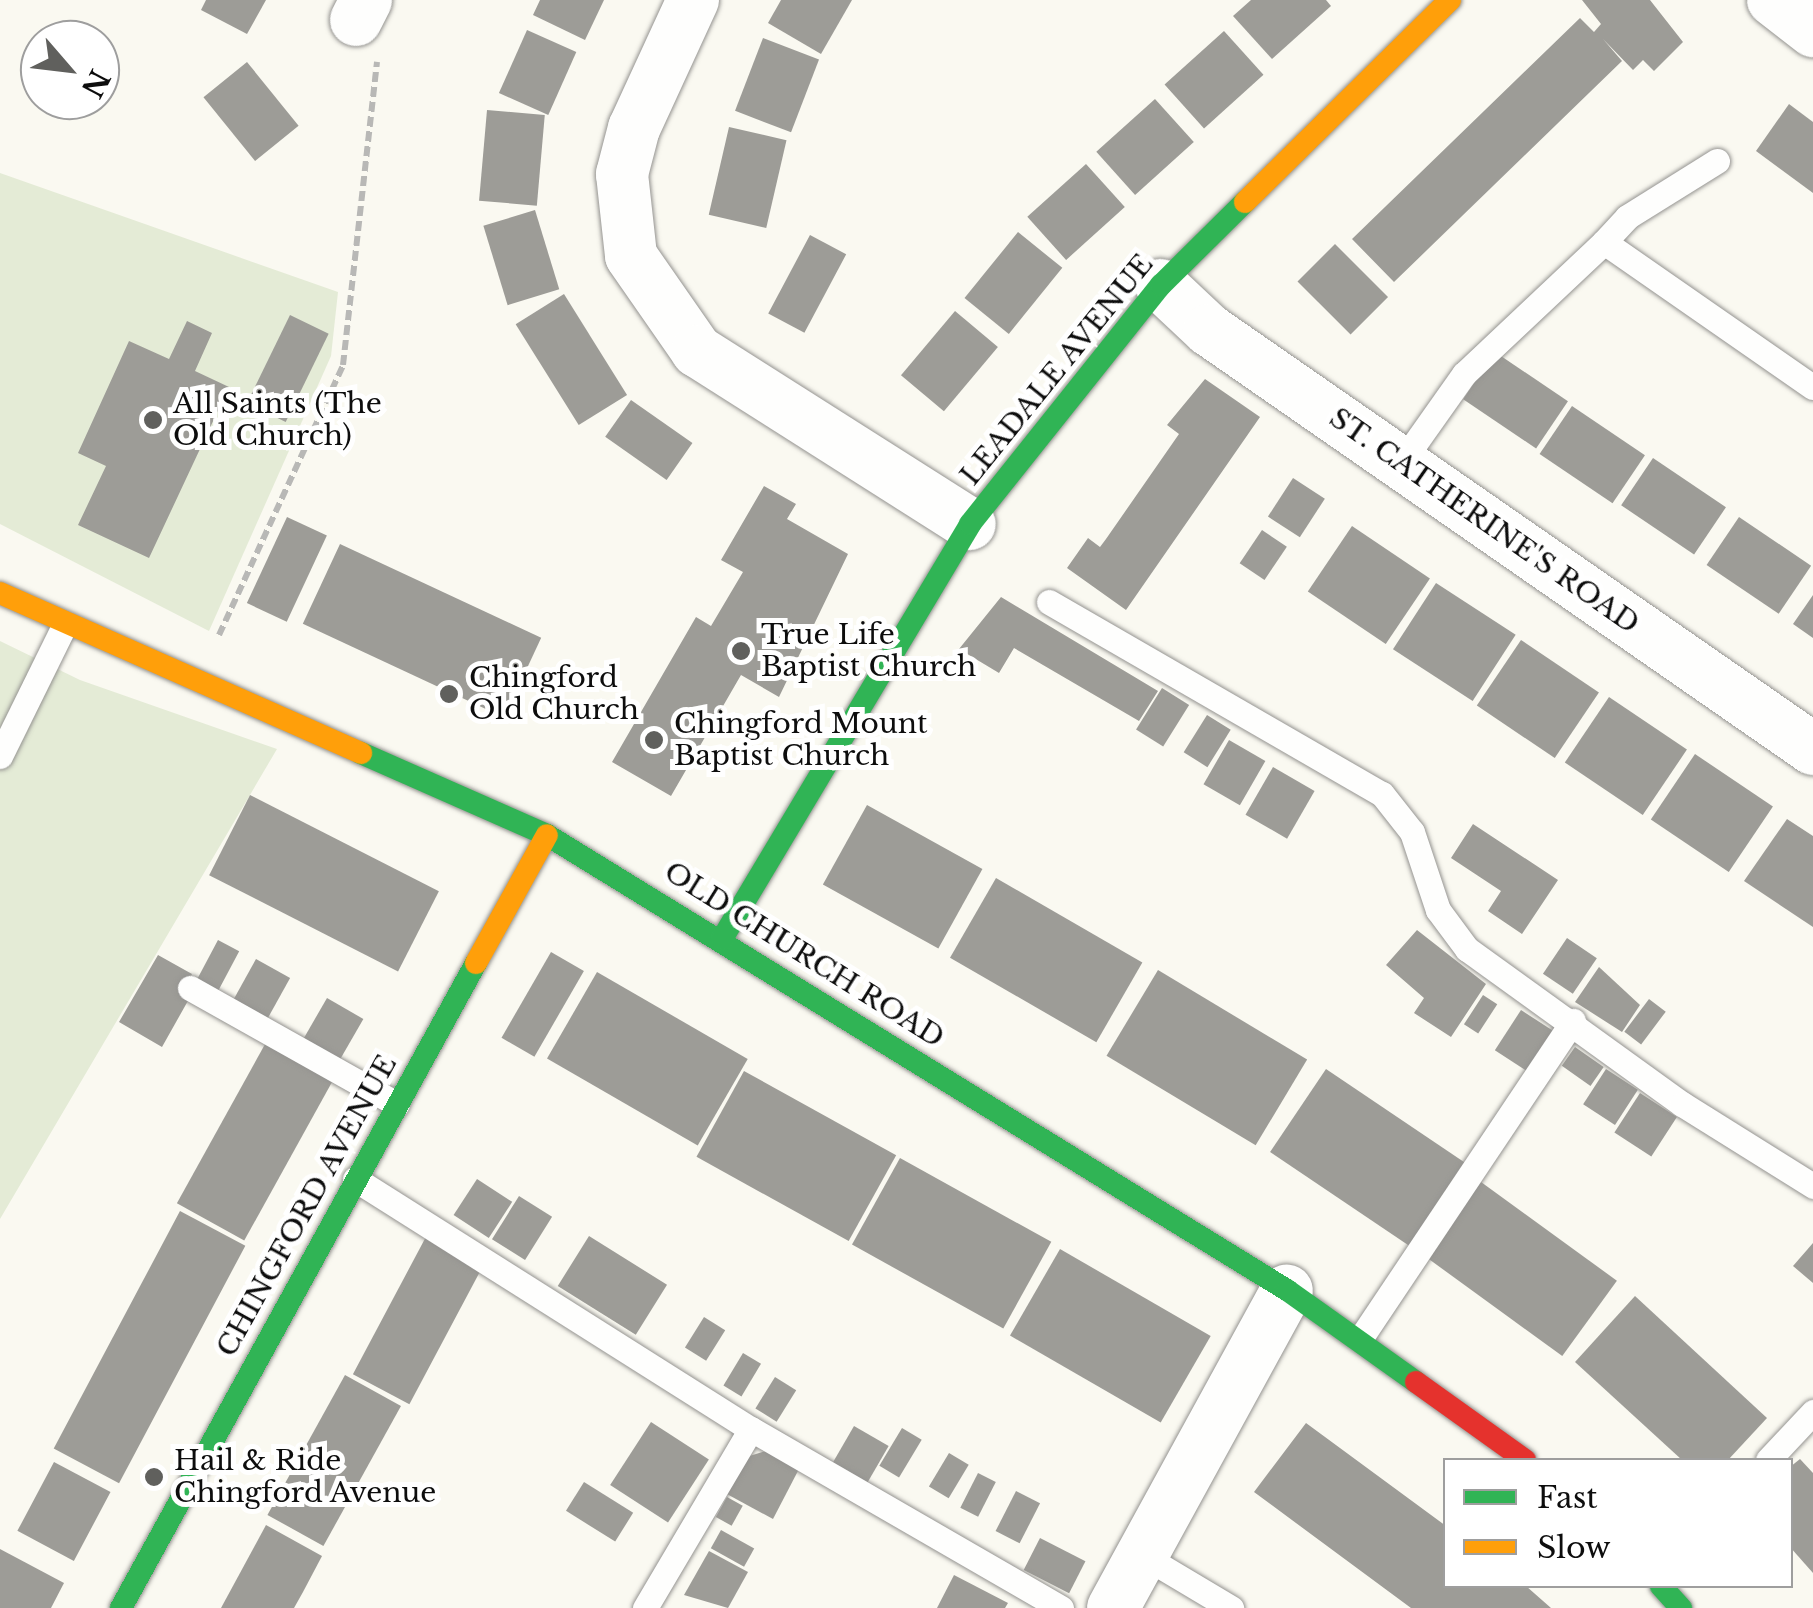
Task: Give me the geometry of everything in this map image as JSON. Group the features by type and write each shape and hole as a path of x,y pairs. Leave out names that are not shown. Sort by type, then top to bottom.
{"street":[{"path":"693,0 634,128 622,174 631,256 697,351 970,524"},
{"name":"LEADALE AVENUE","path":"722,939 970,524 1161,286 1450,0"},
{"path":"1772,0 1813,30"},
{"name":"ST. CATHERINE'S ROAD","path":"1161,286 1209,330 1813,749"},
{"name":"OLD CHURCH ROAD","path":"0,594 64,628 546,835 722,939 1287,1290 1522,1458"},
{"name":"CHINGFORD AVENUE","path":"122,1608 546,835"},
{"path":"1113,1608 1287,1290"},
{"path":"1663,1588 1681,1608"}],"lane":[{"path":"1401,463 1464,374 1627,217 1717,161"},
{"path":"1604,242 1813,387"},
{"path":"1049,602 1382,794 1412,832 1438,910 1467,950 1573,1021 1682,1104 1813,1186"},
{"path":"0,756 64,628"},
{"path":"190,988 398,1104"},
{"path":"1360,1339 1573,1021"},
{"path":"355,1179 751,1428 1060,1608"},
{"path":"1770,1458 1813,1412"},
{"path":"644,1608 751,1428"},
{"path":"1142,1556 1231,1608"}],"path":[{"path":"197,682 343,365 378,62 361,10"}],"green space":[{"path":"0,173 338,292 331,356 209,631 0,524"},
{"path":"0,641 80,680 277,749 0,1219"}],"building":[{"path":"206,0 266,0 247,34 201,10"},
{"path":"540,0 604,0 585,40 533,15"},
{"path":"781,0 852,0 821,54 768,23"},
{"path":"1251,0 1326,0 1331,6 1272,59 1233,16"},
{"path":"1582,0 1650,0 1683,42 1654,71 1643,60 1633,70 1603,39 1622,61 1394,282 1352,239 1580,18 1594,32 1601,24"},
{"path":"527,30 576,52 548,115 499,93"},
{"path":"1224,31 1263,75 1204,128 1165,85"},
{"path":"763,38 819,60 791,132 735,111"},
{"path":"247,62 299,126 255,161 203,97"},
{"path":"1155,99 1194,142 1135,195 1096,152"},
{"path":"1789,104 1813,122 1813,193 1756,151"},
{"path":"487,110 545,115 537,206 479,201"},
{"path":"729,127 786,140 766,228 709,215"},
{"path":"1086,164 1125,207 1066,260 1027,217"},
{"path":"535,210 559,289 508,305 483,226"},
{"path":"1018,232 1062,268 1009,334 965,298"},
{"path":"810,235 846,254 804,333 768,314"},
{"path":"1335,244 1388,297 1351,335 1298,281"},
{"path":"564,294 627,395 579,425 516,324"},
{"path":"955,311 998,347 944,411 901,375"},
{"path":"290,315 329,334 286,422 247,403"},
{"name":"All Saints (The Old Church)","path":"187,321 212,333 195,371 229,387 149,558 78,525 106,466 78,453 129,341 169,359"},
{"path":"1495,352 1568,401 1536,448 1463,399"},
{"path":"1205,379 1260,417 1126,610 1067,568 1088,538 1100,547 1106,539 1179,434 1167,425"},
{"path":"631,400 692,443 667,480 605,437"},
{"path":"1572,406 1645,455 1613,503 1540,454"},
{"path":"1653,458 1726,507 1694,554 1621,505"},
{"path":"1293,478 1325,499 1300,537 1268,517"},
{"name":"True Life Baptist Church","path":"764,486 796,504 787,519 848,554 779,697 741,675 671,796 612,762 696,617 711,626 743,572 721,560"},
{"path":"287,517 327,536 287,622 247,603"},
{"path":"1739,517 1811,566 1779,614 1707,565"},
{"path":"1352,526 1430,579 1386,644 1308,591"},
{"path":"1262,530 1287,547 1265,580 1240,563"},
{"path":"340,544 541,638 504,718 303,624"},
{"path":"1436,583 1516,635 1473,701 1393,649"},
{"path":"1813,595 1813,638 1793,624"},
{"path":"1001,597 1158,691 1139,721 1014,648 999,673 959,649"},
{"path":"1521,640 1599,693 1555,758 1477,705"},
{"path":"1162,688 1189,705 1163,747 1136,730"},
{"path":"1609,697 1687,750 1643,815 1565,762"},
{"path":"1207,715 1231,730 1207,767 1184,752"},
{"path":"1229,740 1265,761 1240,805 1204,784"},
{"path":"1695,754 1773,807 1729,872 1651,819"},
{"path":"1273,767 1315,791 1287,839 1246,815"},
{"path":"250,795 439,891 398,971 209,875"},
{"path":"867,805 982,869 938,949 823,885"},
{"path":"1787,819 1813,836 1813,927 1744,881"},
{"path":"1473,824 1558,880 1522,934 1488,911 1501,891 1451,858"},
{"path":"996,878 1142,962 1096,1042 950,958"},
{"path":"1417,930 1486,984 1451,1037 1414,1013 1424,998 1386,965"},
{"path":"1567,938 1597,958 1573,994 1543,974"},
{"path":"218,940 239,951 218,991 197,980"},
{"path":"551,952 584,971 534,1057 502,1038"},
{"path":"158,955 192,974 181,995 189,999 162,1047 119,1022"},
{"path":"256,959 290,978 268,1018 234,999"},
{"path":"1599,967 1640,1005 1622,1032 1575,1002"},
{"path":"1158,970 1307,1060 1256,1145 1106,1056"},
{"path":"597,972 748,1059 698,1146 547,1059"},
{"path":"1483,995 1497,1004 1478,1034 1464,1024"},
{"path":"327,998 363,1019 340,1060 304,1039"},
{"path":"1649,999 1666,1012 1641,1044 1624,1032"},
{"path":"1521,1010 1555,1032 1528,1072 1495,1050"},
{"path":"269,1037 336,1074 244,1241 177,1203"},
{"path":"1575,1047 1604,1067 1590,1086 1562,1066"},
{"path":"1326,1069 1470,1166 1414,1249 1270,1152"},
{"path":"1606,1069 1638,1090 1615,1125 1583,1104"},
{"path":"744,1071 896,1155 849,1241 696,1157"},
{"path":"1640,1093 1677,1117 1651,1156 1614,1132"},
{"path":"900,1158 1051,1242 1003,1328 852,1245"},
{"path":"477,1179 512,1202 489,1238 454,1215"},
{"path":"1481,1182 1617,1281 1562,1356 1426,1257"},
{"path":"519,1196 552,1217 525,1260 492,1239"},
{"path":"180,1211 245,1246 119,1483 54,1449"},
{"path":"428,1233 485,1263 409,1404 353,1374"},
{"path":"589,1236 667,1285 636,1335 558,1286"},
{"path":"1813,1243 1813,1283 1793,1266"},
{"path":"1060,1249 1211,1336 1161,1423 1010,1336"},
{"path":"1635,1296 1767,1418 1730,1458 1680,1458 1575,1362"},
{"path":"704,1317 725,1330 706,1361 685,1348"},
{"path":"743,1353 761,1364 741,1396 723,1386"},
{"path":"345,1375 401,1406 323,1546 267,1515"},
{"path":"775,1377 796,1390 777,1422 755,1408"},
{"path":"651,1422 709,1460 668,1522 610,1485"},
{"path":"1306,1423 1443,1524 1443,1588 1528,1588 1551,1608 1411,1608 1254,1492"},
{"path":"854,1426 889,1446 868,1482 833,1462"},
{"path":"902,1428 922,1440 899,1478 879,1466"},
{"path":"766,1451 799,1469 773,1519 725,1493 743,1458"},
{"path":"949,1453 969,1465 949,1498 929,1486"},
{"path":"1800,1459 1813,1473 1813,1573 1793,1550 1793,1465"},
{"path":"54,1462 111,1492 74,1561 17,1531"},
{"path":"978,1473 996,1482 978,1517 960,1508"},
{"path":"584,1482 633,1513 615,1542 566,1511"},
{"path":"1016,1491 1040,1503 1020,1543 996,1531"},
{"path":"727,1497 743,1506 732,1526 716,1517"},
{"path":"266,1525 322,1556 303,1592 294,1608 221,1608"},
{"path":"721,1530 754,1548 744,1567 711,1548"},
{"path":"1040,1538 1085,1561 1069,1593 1024,1570"},
{"path":"0,1549 64,1583 51,1608 0,1608"},
{"path":"709,1551 748,1572 728,1608 684,1595"},
{"path":"954,1575 1008,1603 1005,1608 937,1608"}],"traffic: fast":[{"path":"722,939 970,524 1161,285 1245,202"},
{"path":"361,753 547,835 1287,1290 1416,1382"},
{"path":"121,1608 476,963"},
{"path":"1663,1588 1681,1608"}],"traffic: slow":[{"path":"1245,202 1450,0"},
{"path":"0,593 361,753"},
{"path":"476,963 547,835"}],"traffic: jam":[{"path":"1416,1382 1522,1458"}],"place":[{"name":"All Saints (The Old Church)","path":"153,420"},
{"name":"True Life Baptist Church","path":"741,651"},
{"name":"Chingford Old Church","path":"449,694"},
{"name":"Chingford Mount Baptist Church","path":"654,740"},
{"name":"Hail & Ride Chingford Avenue","path":"154,1477"}]}
